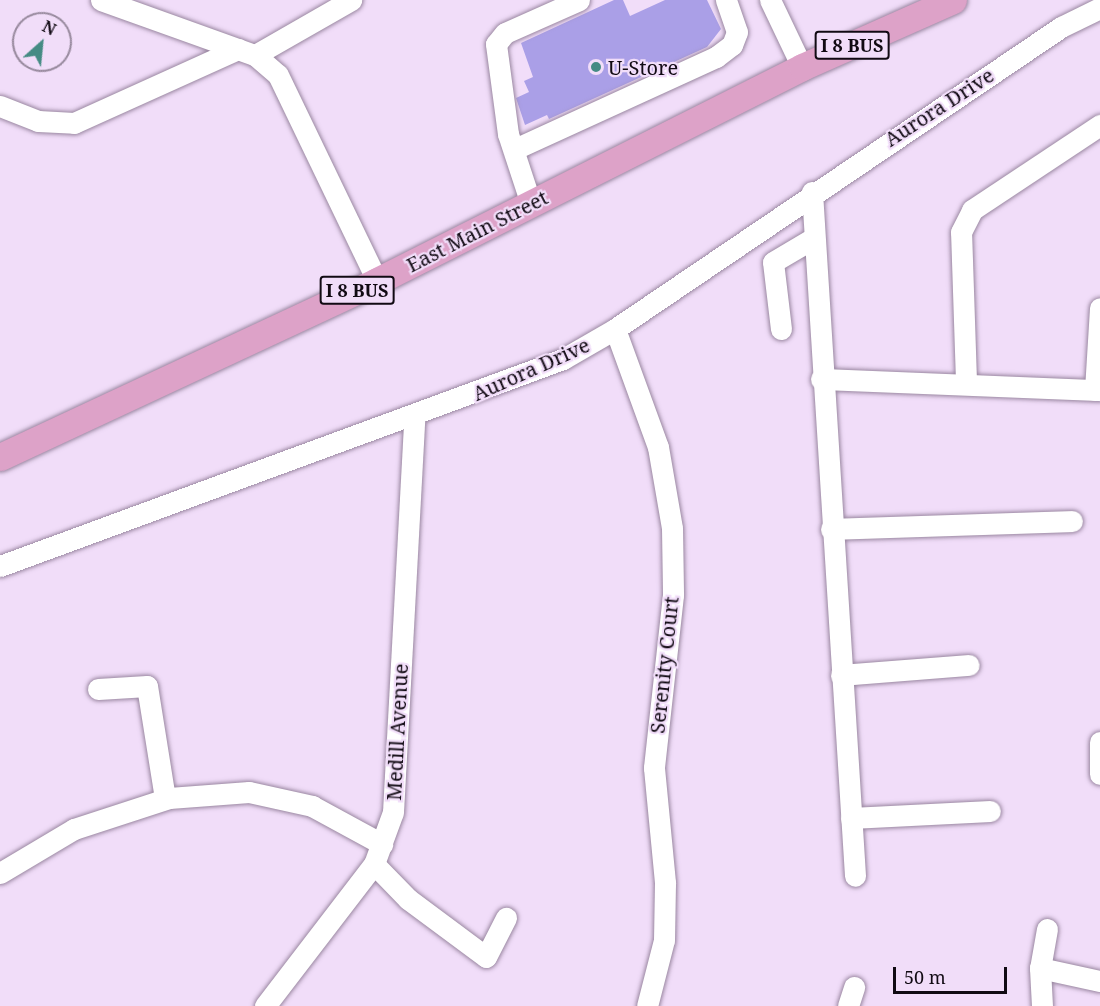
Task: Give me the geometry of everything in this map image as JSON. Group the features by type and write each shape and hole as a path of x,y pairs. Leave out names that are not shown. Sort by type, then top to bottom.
{"main road":[{"name":"East Main Street","path":"0,457 377,281 802,67 952,0"}],"street":[{"path":"101,0 247,52 278,75 377,281"},
{"path":"0,106 38,121 74,123 247,52 351,0"},
{"path":"531,204 516,167 517,148 508,134 496,55 506,33 579,0"},
{"path":"517,148 716,57 732,45 737,33 726,0"},
{"path":"770,0 802,67"},
{"name":"Aurora Drive","path":"0,566 414,418 563,358 615,329 812,192 1061,27 1100,8"},
{"path":"966,381 961,232 972,210 1100,125"},
{"path":"812,192 812,239 855,876"},
{"path":"782,329 773,262 812,239"},
{"path":"821,379 966,381 1098,390 1100,308"},
{"name":"Serenity Court","path":"615,329 658,447 672,528 673,595 654,768 665,883 664,940 647,1006"},
{"name":"Medill Avenue","path":"266,1006 374,864 393,812 414,418"},
{"path":"831,529 1072,521"},
{"path":"841,675 969,666"},
{"path":"98,689 147,686 165,799"},
{"path":"1100,742 1100,774"},
{"path":"0,873 74,829 165,799 249,792 312,806 382,844"},
{"path":"851,818 990,811"},
{"path":"374,864 408,899 486,957 506,918"},
{"path":"1042,1006 1040,968 1047,929"},
{"path":"1040,968 1100,981"}],"building":[{"name":"U-Store","path":"614,0 623,0 630,16 665,0 707,0 721,29 707,47 549,119 547,115 525,125 516,98 529,92 524,81 533,77 521,43"}],"place":[{"name":"U-Store","path":"596,67"}]}
